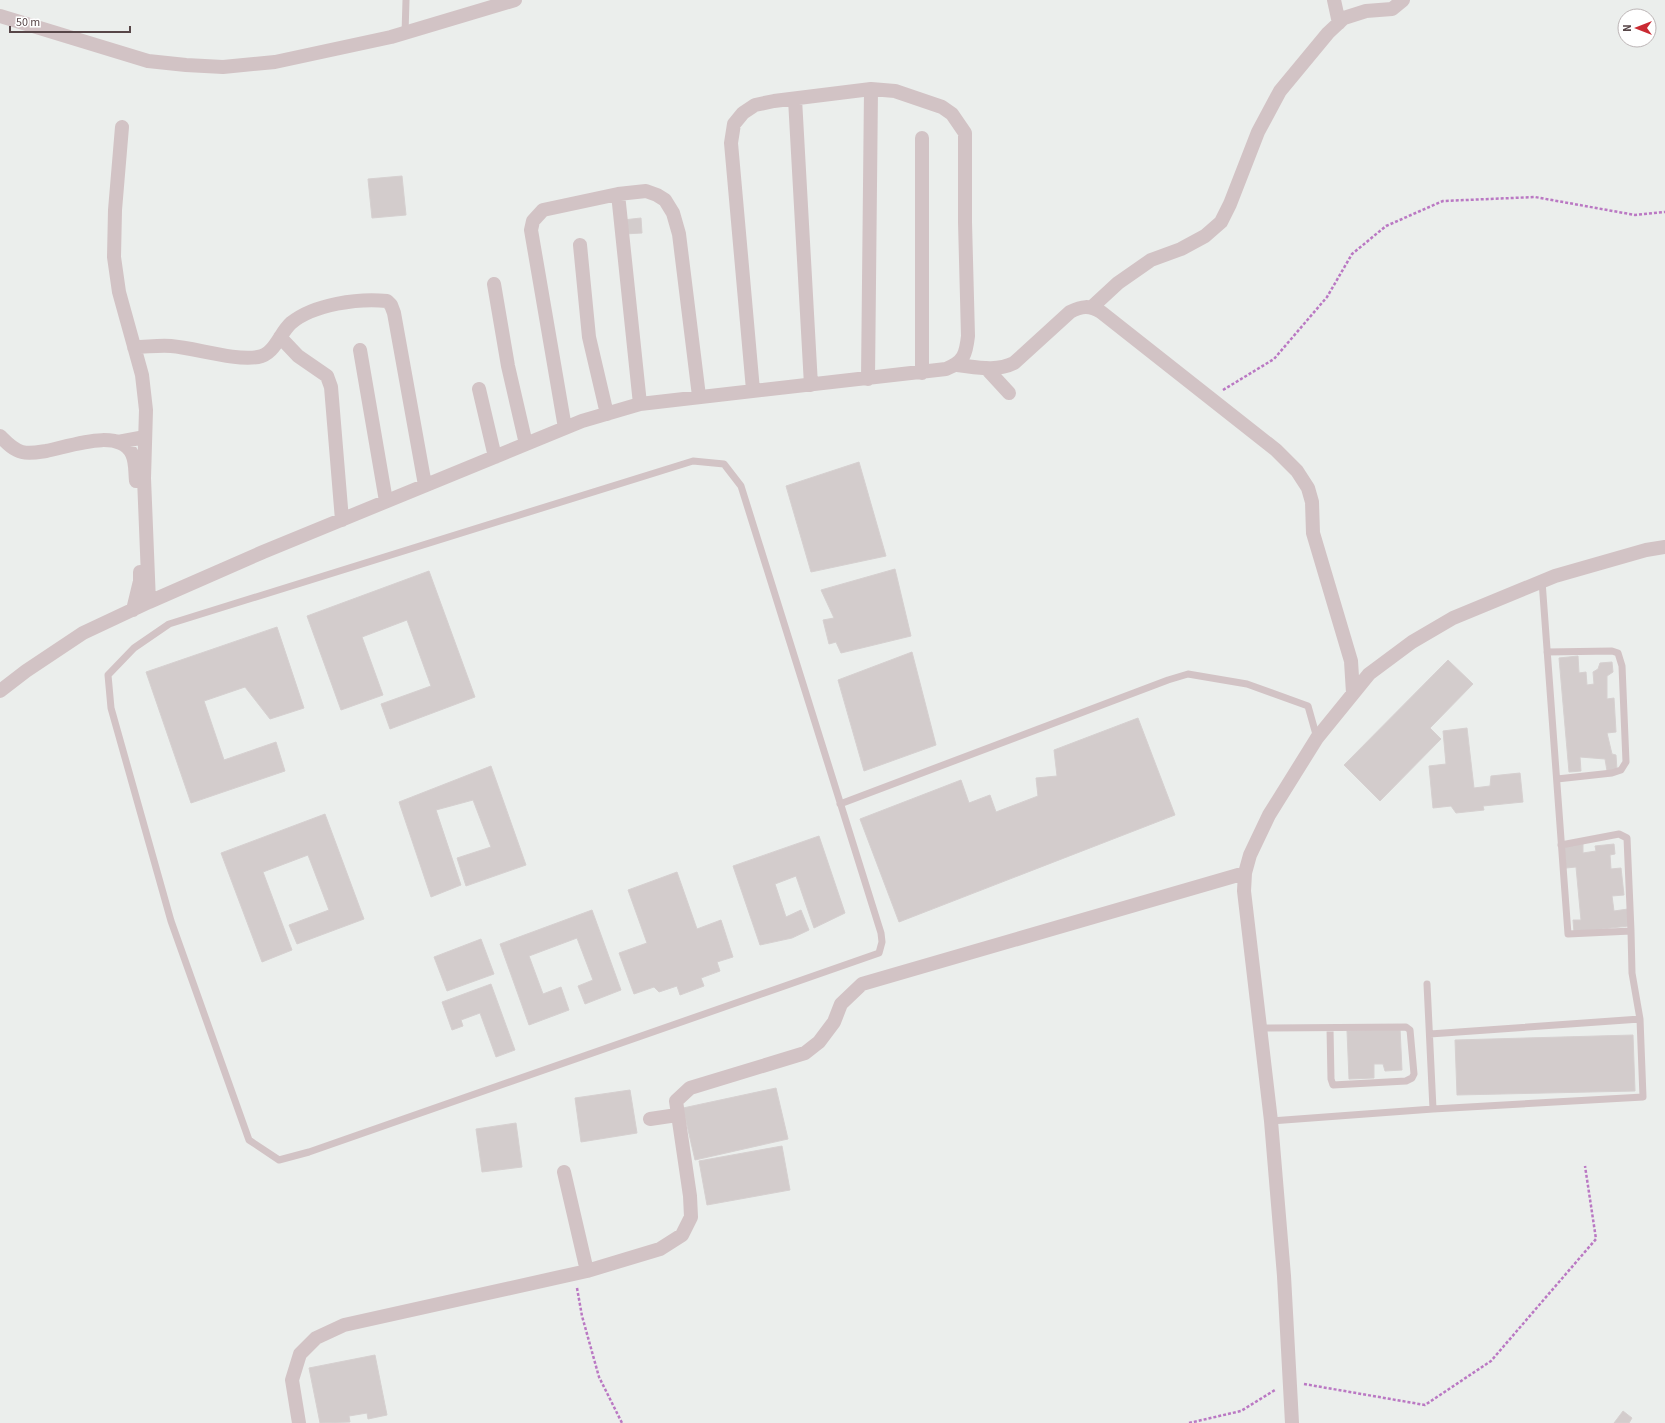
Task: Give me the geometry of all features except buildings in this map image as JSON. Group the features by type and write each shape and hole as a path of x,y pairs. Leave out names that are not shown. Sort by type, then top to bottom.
{"street":[{"path":"0,16 148,61 186,66 223,67 275,62 405,34 515,0"},
{"path":"1334,0 1339,23"},
{"path":"1092,307 1118,283 1151,260 1181,249 1206,236 1221,222 1230,204 1258,132 1280,91 1328,32 1344,18 1366,12 1392,9 1403,0"},
{"path":"868,379 871,89"},
{"path":"753,390 731,143 734,124 743,113 755,105 871,89 895,91 942,107 952,114 965,133 965,222 968,336 966,353 957,365"},
{"path":"795,99 811,385"},
{"path":"122,127 114,257 120,292 142,375 146,410 144,478 149,602"},
{"path":"922,138 922,373"},
{"path":"565,428 531,230 533,221 543,210 618,194 646,191 665,200 673,213 680,234 699,396"},
{"path":"618,194 640,404"},
{"path":"580,244 589,337 607,414"},
{"path":"494,284 508,366 526,444"},
{"path":"134,347 170,346 242,357 259,357 270,352 292,323 317,308 365,300 387,301 392,305 426,485"},
{"path":"0,691 26,671 83,633 149,602 386,501 565,428 640,404 753,390 922,373 946,369 957,365 996,369 1014,363 1070,312 1080,307 1092,307 1276,450 1297,471 1308,488 1312,502 1313,532 1350,661 1353,693"},
{"path":"280,337 298,356 327,376 331,387 342,520"},
{"path":"360,350 386,501"},
{"path":"986,368 1009,393"},
{"path":"479,389 495,457"},
{"path":"0,436 14,448 23,453 35,453 92,441 109,440 118,442 146,437"},
{"path":"118,442 131,452 135,464 140,582 133,610"},
{"path":"1646,550 1665,537"},
{"path":"1292,1423 1284,1276 1271,1121 1244,891 1245,873 1250,854 1269,815 1317,738 1369,674 1419,638 1453,618 1555,576 1646,550 1665,547"},
{"path":"299,1423 292,1380 300,1354 316,1338 344,1325 581,1272 660,1249 682,1235 691,1217 690,1196 676,1102 690,1088 805,1053 820,1042 834,1022 841,1004 862,984 1245,873"},
{"path":"650,1119 677,1115"},
{"path":"564,1172 581,1272"}],"lane":[{"path":"405,34 406,0"},
{"path":"693,461 724,464 741,486 840,804 881,933 882,942 879,953 316,1149 279,1160 249,1140 174,928 112,708 108,674 134,648 169,624 693,461"},
{"path":"1542,582 1568,934 1631,931"},
{"path":"1547,652 1612,651 1618,654 1621,658 1623,674 1626,762 1621,770 1612,773 1557,780"},
{"path":"840,804 1188,674 1247,684 1308,706 1317,738"},
{"path":"1271,1121 1433,1109 1643,1097 1640,1019 1632,973 1627,838 1619,834 1561,845"},
{"path":"1427,984 1433,1109"},
{"path":"1430,1034 1640,1019"},
{"path":"1261,1028 1406,1027 1410,1030 1414,1074 1412,1078 1406,1081 1333,1085 1331,1079 1330,1028"}],"path":[{"path":"1210,398 1274,359 1327,297 1352,254 1386,226 1443,201 1535,197 1635,215 1665,212"},
{"path":"1189,1423 1240,1411 1290,1382 1425,1405 1490,1361 1596,1239 1585,1166"},
{"path":"581,1272 582,1316 599,1377 622,1423"}]}
